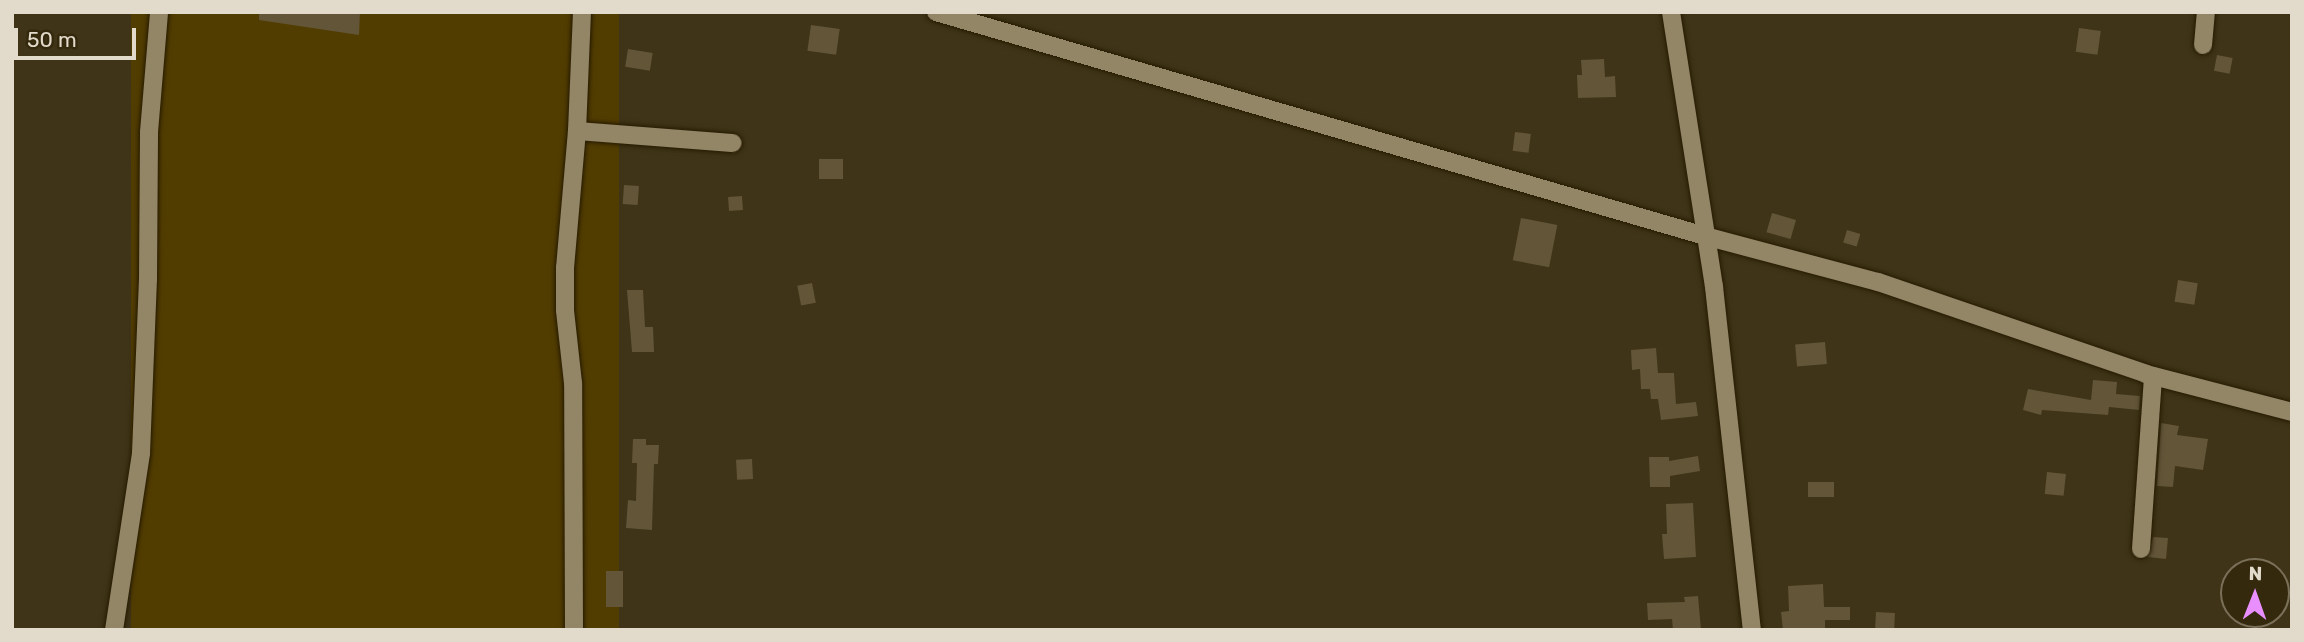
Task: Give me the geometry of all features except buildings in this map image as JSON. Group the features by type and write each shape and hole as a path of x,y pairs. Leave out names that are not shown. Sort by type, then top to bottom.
{"street":[{"path":"114,630 141,453 148,279 149,132 159,12"},
{"path":"575,630 573,393 565,310 565,268 577,131 582,12"},
{"path":"936,12 1705,236 1878,282 2153,376 2292,412"},
{"path":"1671,12 1714,287 1752,630"},
{"path":"2203,45 2206,12"},
{"path":"577,131 733,143"},
{"path":"2141,549 2153,376"}],"shaded area":[{"path":"131,12 619,12 619,630 131,630"}]}
